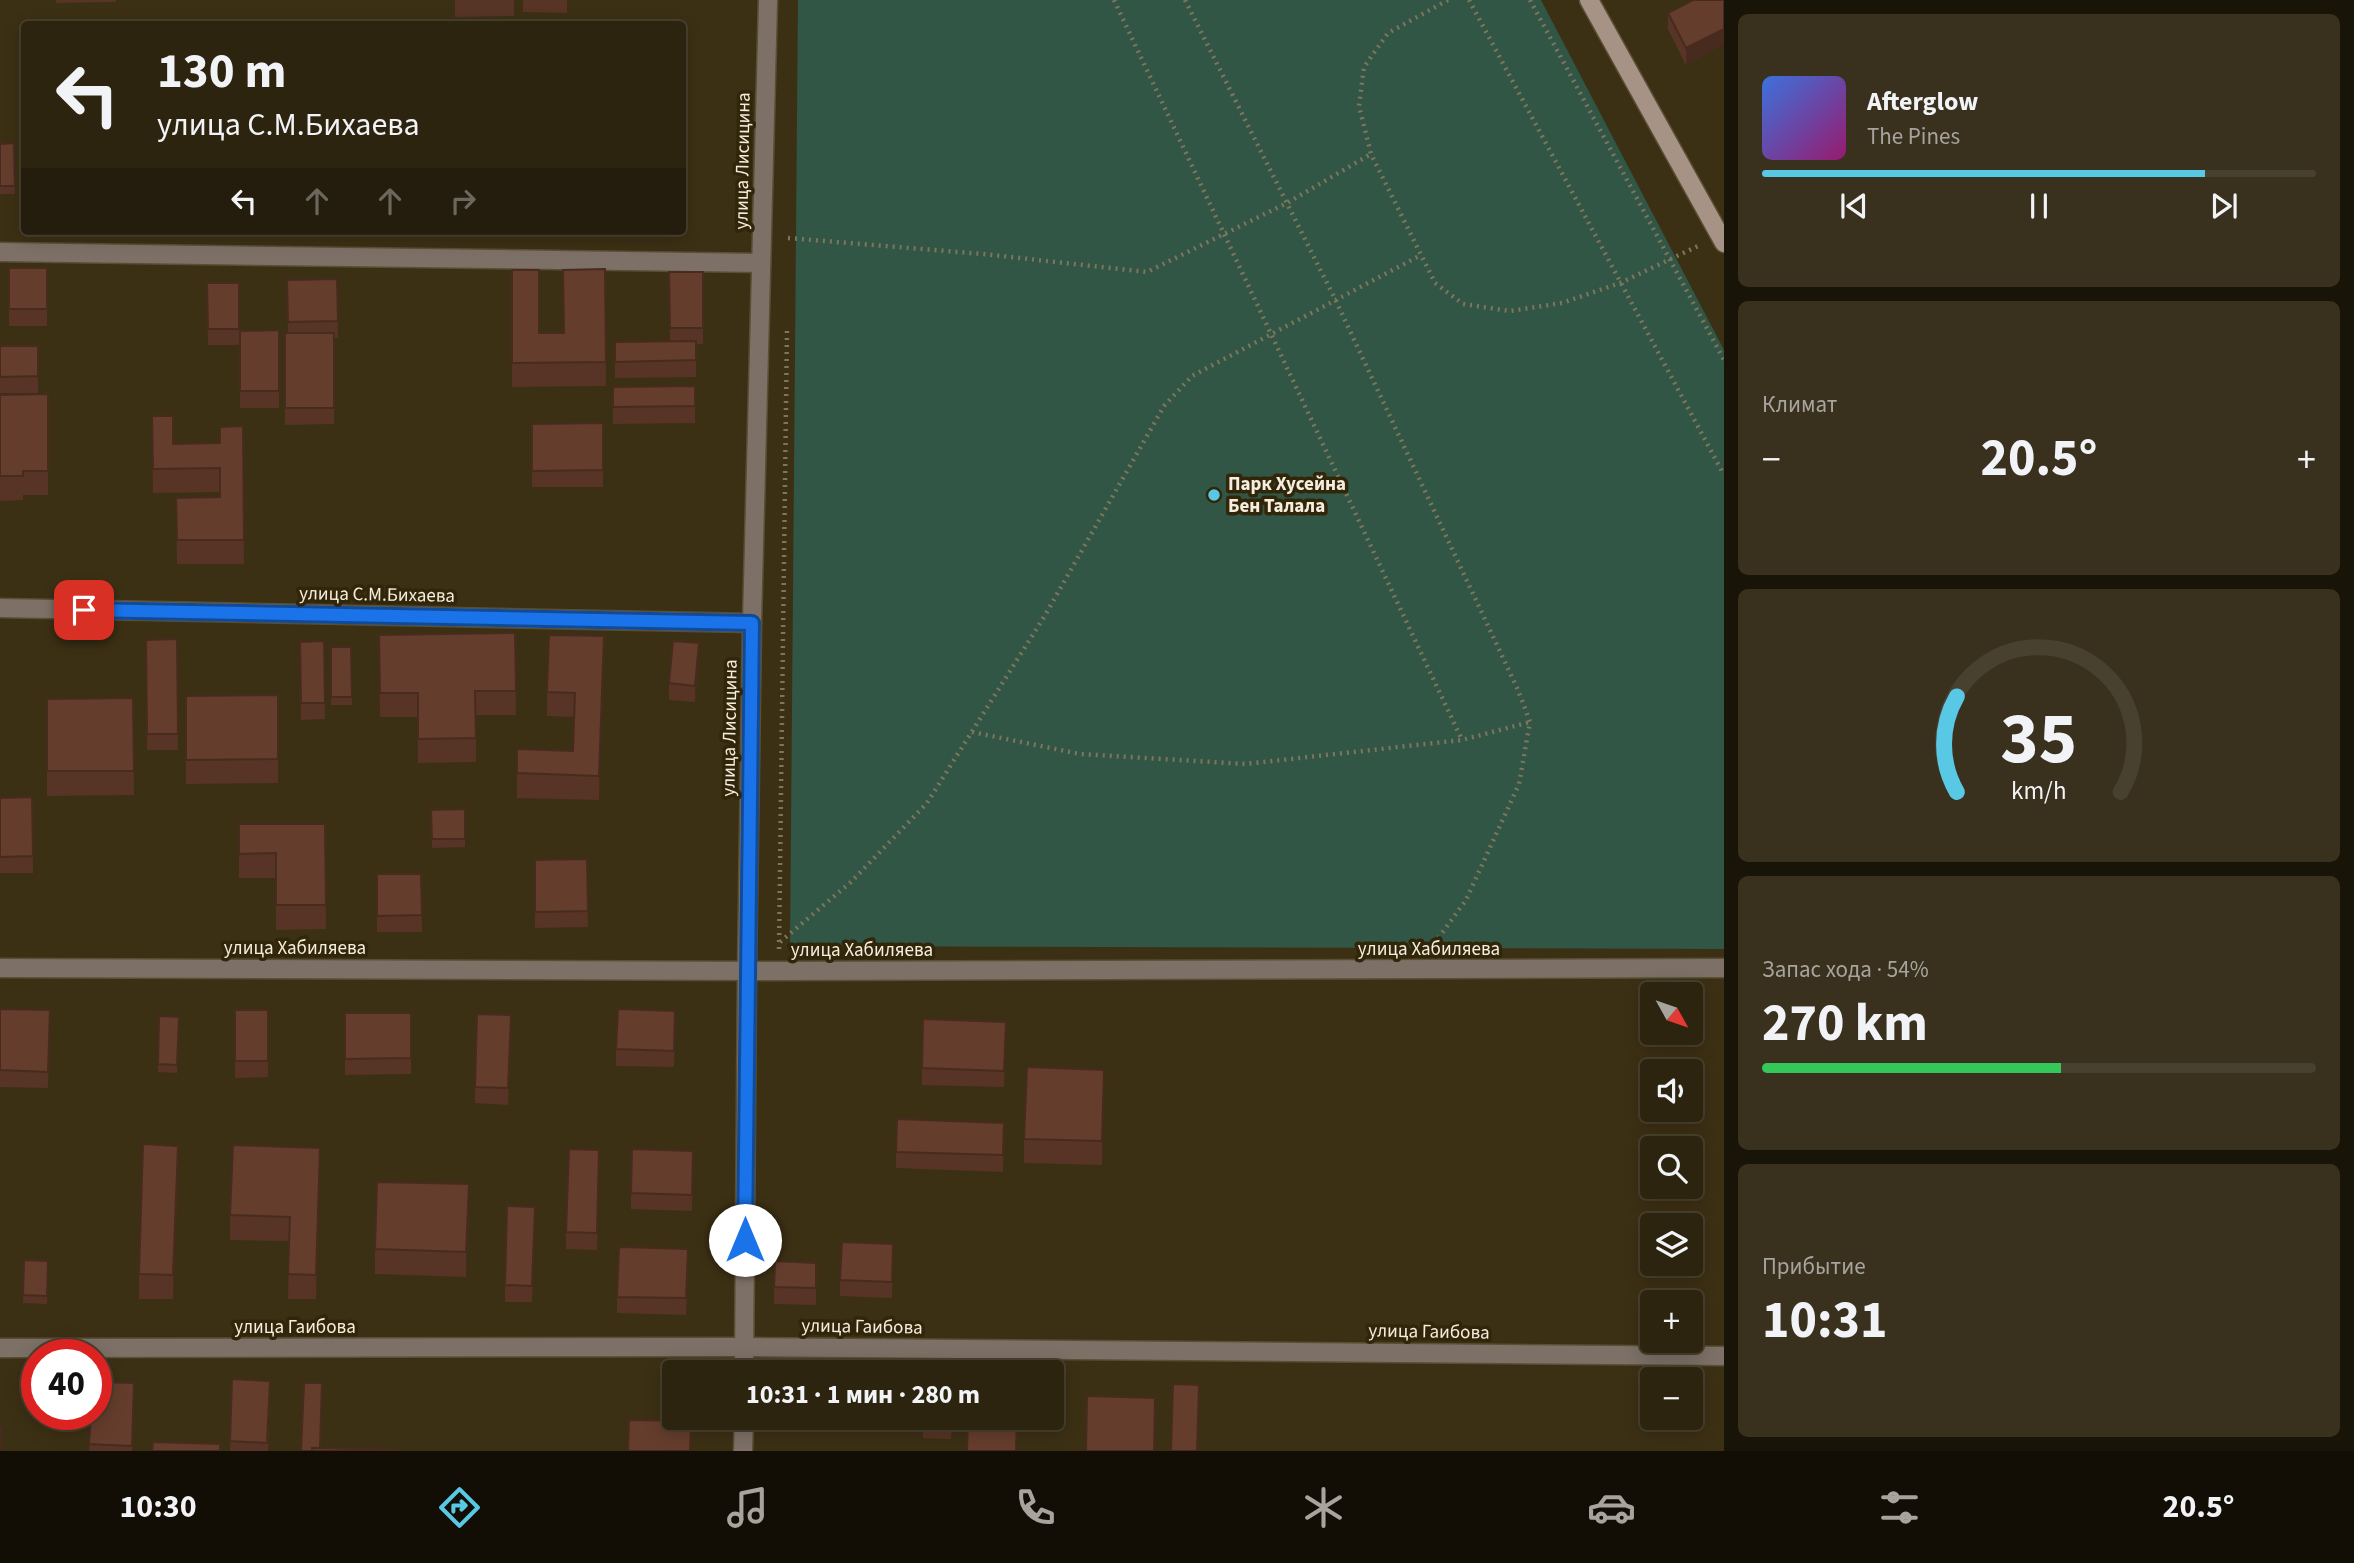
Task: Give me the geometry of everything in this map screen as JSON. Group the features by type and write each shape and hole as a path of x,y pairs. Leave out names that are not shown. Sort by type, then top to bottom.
{"main road":[{"path":"1589,0 1722,239"}],"street":[{"name":"улица Лисицина","path":"744,1360 752,623 768,0"},
{"path":"0,252 761,263"},
{"name":"улица С.М.Бихаева","path":"0,608 752,623"},
{"name":"улица Хабиляева","path":"0,968 747,971 1724,968"},
{"name":"улица Гаибова","path":"0,1348 744,1347 1724,1356"},
{"path":"743,1451 744,1430"}],"path":[{"path":"1114,0 1462,740"},
{"path":"1185,0 1336,301 1513,678 1530,722 1519,784 1466,900 1415,970"},
{"path":"1448,0 1388,33 1364,67 1359,106 1371,154 1435,282 1463,304 1510,311 1562,303 1620,283 1669,259 1722,239"},
{"path":"1469,0 1724,475"},
{"path":"1530,0 1724,360"},
{"path":"788,225 788,238 983,254 1147,272 1287,203 1371,154"},
{"path":"780,943 850,882 927,803 1044,617 1164,406 1192,376 1421,255"},
{"path":"779,971 787,321"},
{"path":"972,732 1080,754 1245,764 1462,740 1530,722"}],"green space":[{"path":"798,0 1541,0 1724,350 1724,949 790,946"}],"building":[{"path":"1693,0 1724,0 1724,29 1686,48 1668,13"},
{"path":"14,143 15,186 0,186 0,144"},
{"path":"9,268 47,268 47,309 9,309"},
{"path":"605,269 606,362 512,363 512,270 539,270 539,333 564,333 563,270"},
{"path":"669,272 703,272 703,328 670,328"},
{"path":"337,279 338,321 288,322 287,280"},
{"path":"207,283 239,283 239,329 208,329"},
{"path":"279,330 279,391 240,391 240,331"},
{"path":"285,333 334,333 334,408 285,408"},
{"path":"696,341 696,360 615,362 615,342"},
{"path":"0,346 38,346 38,376 0,377"},
{"path":"695,386 695,406 613,407 613,387"},
{"path":"48,394 48,471 23,471 23,476 0,476 0,395"},
{"path":"152,416 173,416 173,444 220,443 220,427 243,426 244,540 177,540 176,498 220,497 220,468 153,469"},
{"path":"603,423 603,470 532,471 532,424"},
{"path":"515,633 516,691 475,691 476,738 418,739 418,693 380,693 379,635"},
{"path":"549,635 604,636 599,776 517,773 517,749 573,751 575,693 547,692"},
{"path":"177,639 178,734 147,734 146,640"},
{"path":"324,641 325,703 301,703 300,642"},
{"path":"673,641 699,643 695,686 669,683"},
{"path":"331,647 351,647 352,697 331,697"},
{"path":"278,695 278,759 186,760 186,696"},
{"path":"133,698 134,771 47,771 47,699"},
{"path":"32,797 33,856 0,857 0,798"},
{"path":"465,809 465,839 432,839 431,810"},
{"path":"239,824 325,824 326,905 276,905 276,853 239,854"},
{"path":"587,859 588,911 535,912 535,860"},
{"path":"377,874 421,874 422,915 377,916"},
{"path":"0,1009 50,1010 48,1072 0,1070"},
{"path":"618,1009 675,1011 674,1051 616,1049"},
{"path":"235,1010 268,1010 268,1061 235,1061"},
{"path":"345,1013 411,1013 411,1058 345,1059"},
{"path":"477,1014 511,1015 508,1088 475,1087"},
{"path":"159,1016 179,1017 177,1065 158,1064"},
{"path":"923,1019 1006,1022 1004,1071 922,1068"},
{"path":"1027,1067 1104,1070 1102,1141 1024,1139"},
{"path":"897,1119 1004,1123 1003,1155 896,1152"},
{"path":"143,1144 178,1146 173,1275 139,1274"},
{"path":"233,1145 320,1148 316,1275 288,1274 290,1217 230,1215"},
{"path":"569,1149 599,1150 597,1233 566,1232"},
{"path":"632,1149 693,1151 692,1195 631,1193"},
{"path":"377,1182 469,1184 466,1252 375,1249"},
{"path":"507,1206 535,1207 532,1286 505,1285"},
{"path":"842,1242 893,1244 892,1282 840,1280"},
{"path":"619,1247 688,1249 686,1298 617,1297"},
{"path":"24,1260 48,1261 47,1296 23,1295"},
{"path":"775,1261 816,1263 816,1288 774,1287"},
{"path":"232,1379 270,1381 267,1443 230,1441"},
{"path":"112,1382 134,1383 132,1446 89,1444 90,1430 112,1430"},
{"path":"304,1383 322,1383 320,1448 312,1448 312,1451 301,1451"},
{"path":"1173,1384 1199,1385 1197,1451 1171,1451"},
{"path":"1087,1396 1155,1398 1154,1451 1086,1451"},
{"path":"629,1420 662,1421 662,1430 691,1430 690,1451 628,1451"},
{"path":"2,1428 1,1451 0,1451"},
{"path":"968,1430 1017,1430 1016,1451 967,1451"},
{"path":"153,1442 220,1444 220,1451 152,1451"},
{"path":"312,1448 398,1450 398,1451 312,1451"}],"place":[{"name":"Парк Хусейна Бен Талала","path":"1214,495"}],"route":[{"path":"84,610 752,623 745,1240"}]}
